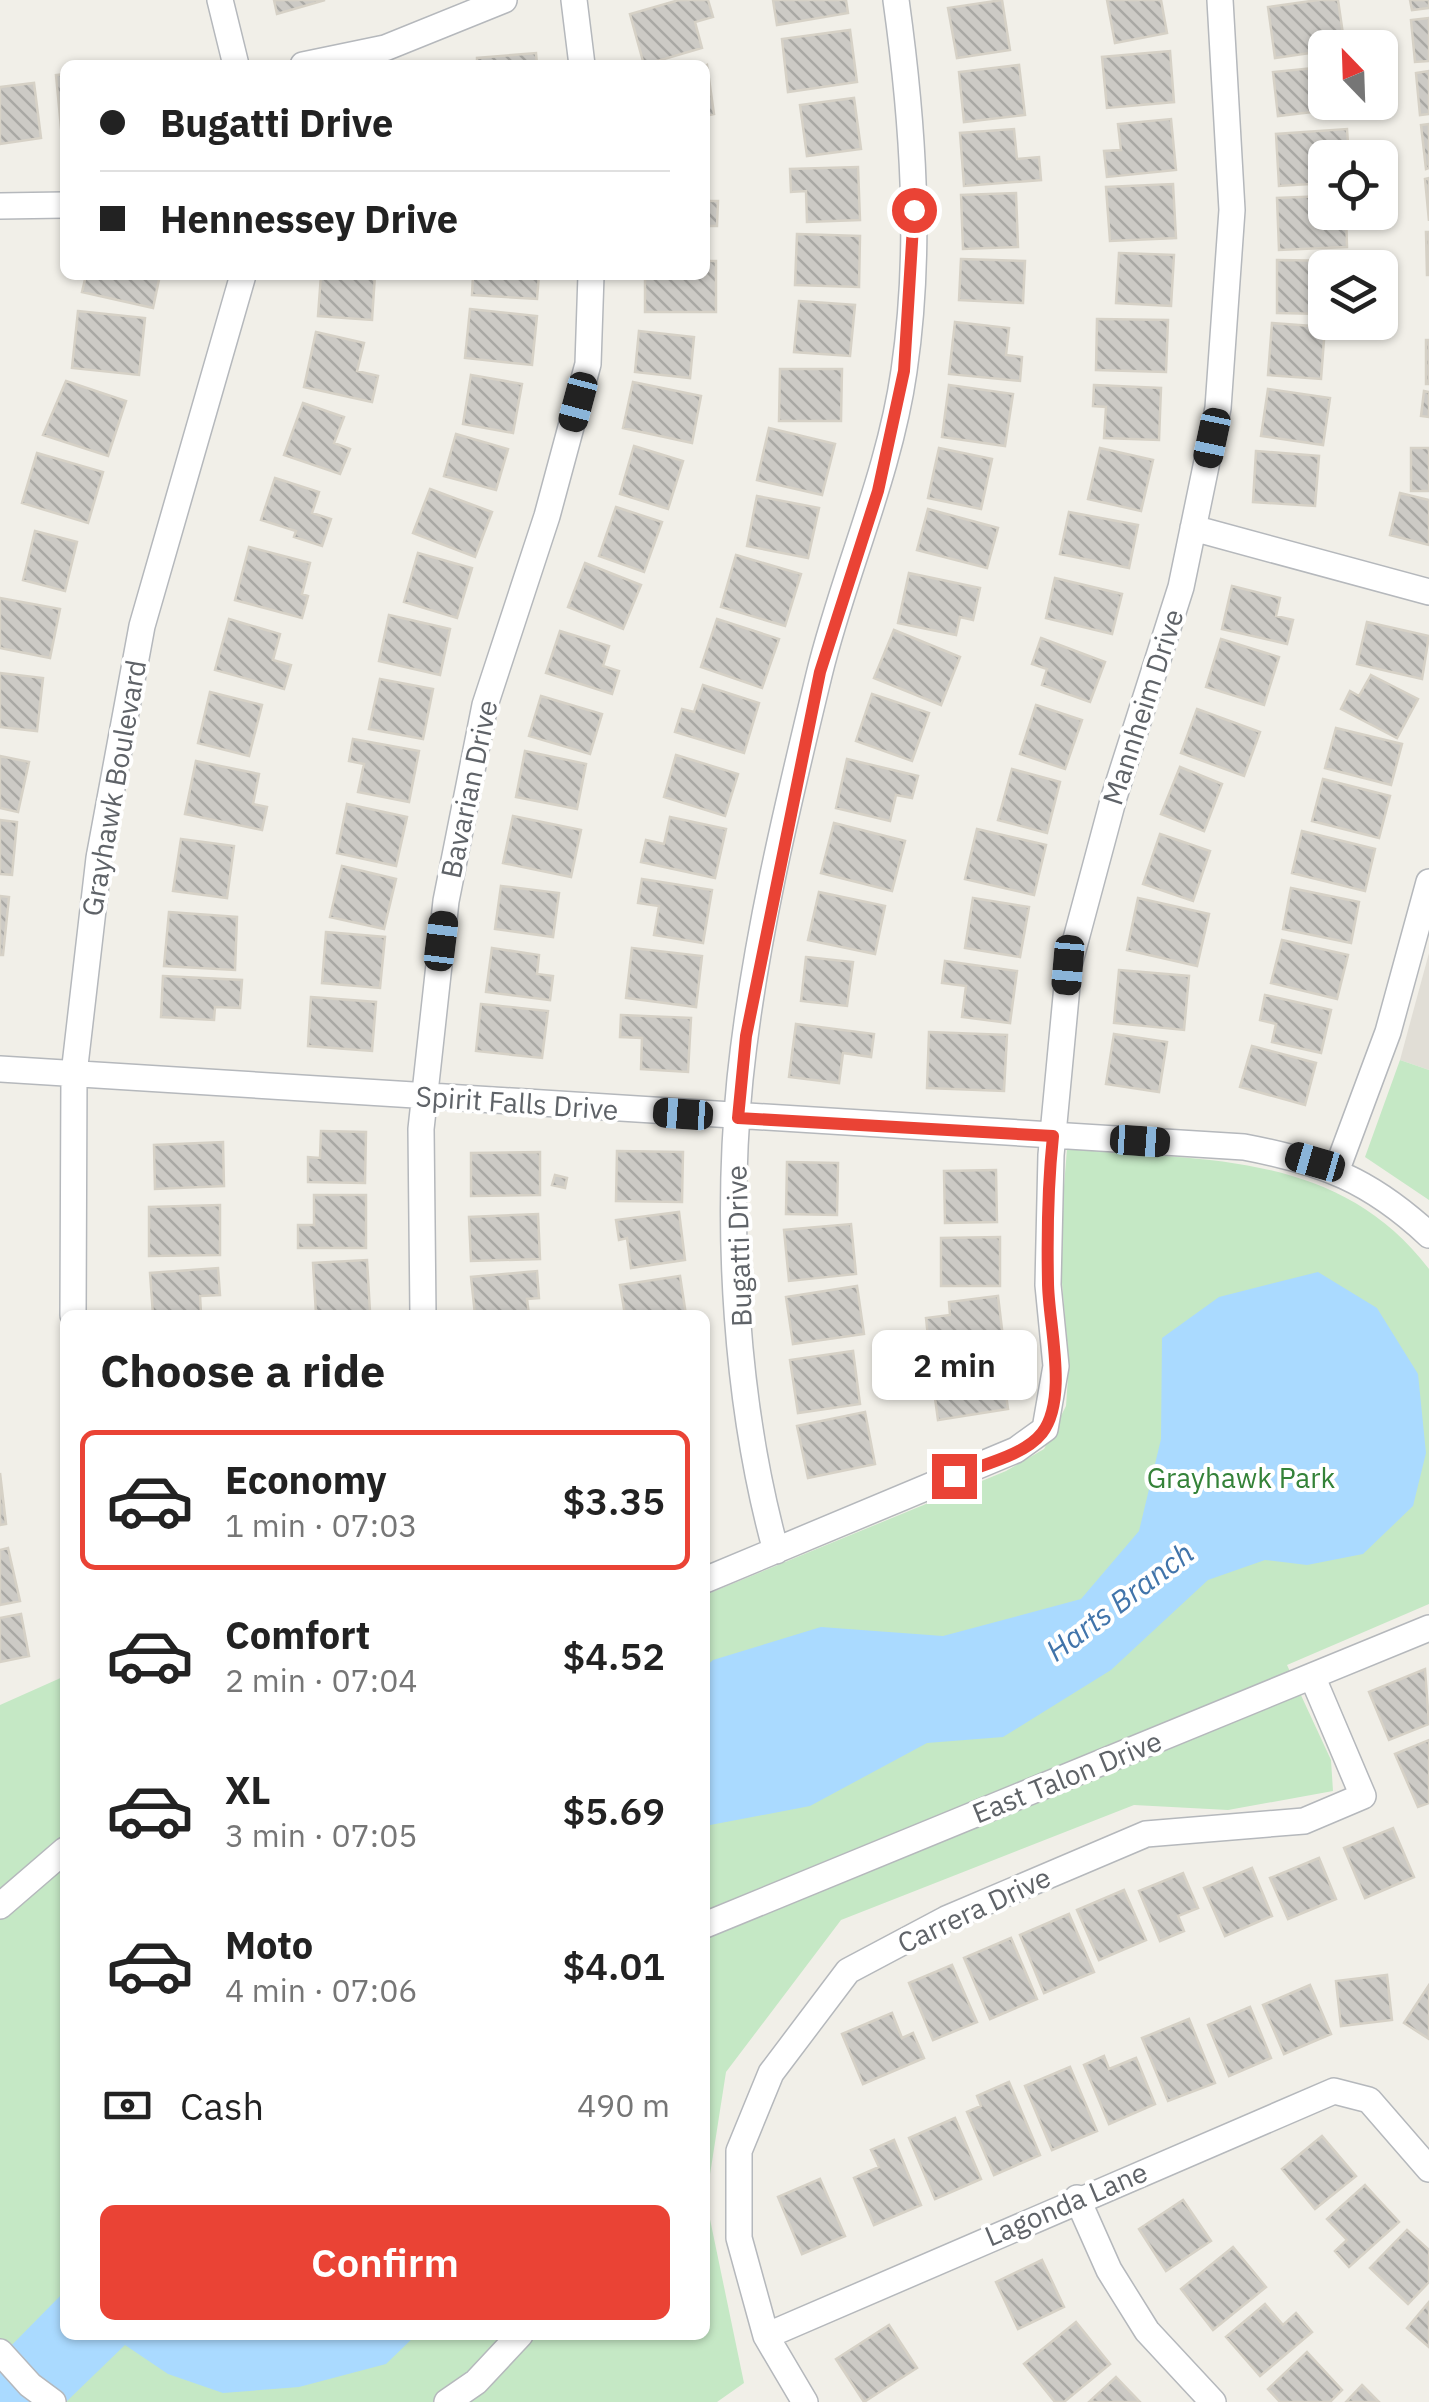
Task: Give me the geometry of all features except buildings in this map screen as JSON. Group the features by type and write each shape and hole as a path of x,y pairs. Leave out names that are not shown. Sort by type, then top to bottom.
{"street":[{"path":"220,0 235,60"},
{"path":"327,60 385,48 504,0"},
{"path":"574,0 581,60"},
{"name":"Bugatti Drive","path":"776,1550 758,1484 746,1388 737,1265 738,1118 746,1036 820,672 878,491 904,371 915,244 906,77 896,0"},
{"name":"Mannheim Drive","path":"776,1550 1016,1450 1045,1429 1050,1412 1056,1366 1048,1285 1053,1136 1068,965 1114,797 1181,587 1218,408 1232,210 1220,0"},
{"path":"0,206 60,205"},
{"name":"Grayhawk Boulevard","path":"73,1310 74,1074 99,858 142,626 242,280"},
{"name":"Bavarian Drive","path":"423,1310 424,1097 446,902 478,740 588,364 591,280"},
{"path":"1193,528 1429,592"},
{"path":"1337,1169 1388,1032 1429,882"},
{"name":"Spirit Falls Drive","path":"0,1069 1244,1147 1337,1169 1388,1198 1429,1235"},
{"path":"710,1578 776,1550"},
{"name":"East Talon Drive","path":"710,1923 1429,1628"},
{"name":"Carrera Drive","path":"766,2336 739,2238 739,2152 771,2073 848,1971 946,1919 1146,1834 1304,1821 1363,1796 1312,1676"},
{"path":"0,1906 8,1894 60,1854"},
{"name":"Lagonda Lane","path":"766,2336 1077,2198 1334,2091 1369,2100 1429,2169"},
{"path":"1077,2198 1109,2270 1147,2331 1213,2402"},
{"path":"766,2336 806,2402"},
{"path":"455,2398 515,2340"},
{"path":"0,2352 30,2385 54,2402"}],"shaded area":[{"path":"1429,953 1429,1070 1400,1060"}],"green space":[{"path":"1400,1060 1429,1070 1429,1200 1365,1157"},
{"name":"Grayhawk Park","path":"1067,1149 1168,1156 1264,1169 1310,1182 1353,1202 1393,1230 1429,1269 1429,1604 1287,1665 1331,1760 1333,1791 1228,1810 1134,1805 841,1920 726,2072 710,2174 710,1593 1006,1471 1044,1449 1066,1406 1069,1363 1059,1249"},
{"name":"Grayhawk Park","path":"60,1678 60,2340 710,2340 710,2219 744,2383 717,2402 0,2402 0,1705"}],"water":[{"name":"Harts Branch","path":"1318,1272 1377,1308 1418,1374 1426,1453 1413,1506 1363,1554 1307,1565 1265,1560 1208,1580 1111,1670 1003,1737 927,1743 810,1806 710,1825 710,1663 821,1627 943,1636 1081,1599 1139,1531 1161,1439 1162,1338 1219,1297"},
{"path":"60,2296 60,2340 411,2340 386,2364 299,2387 223,2393 168,2374 125,2345 66,2402 0,2402 0,2357"}],"route":[{"path":"914,210 915,244 904,371 878,491 820,672 746,1036 738,1118 1053,1136 1048,1285 1056,1366 1050,1412 1045,1429 1034,1442 954,1476"}]}
